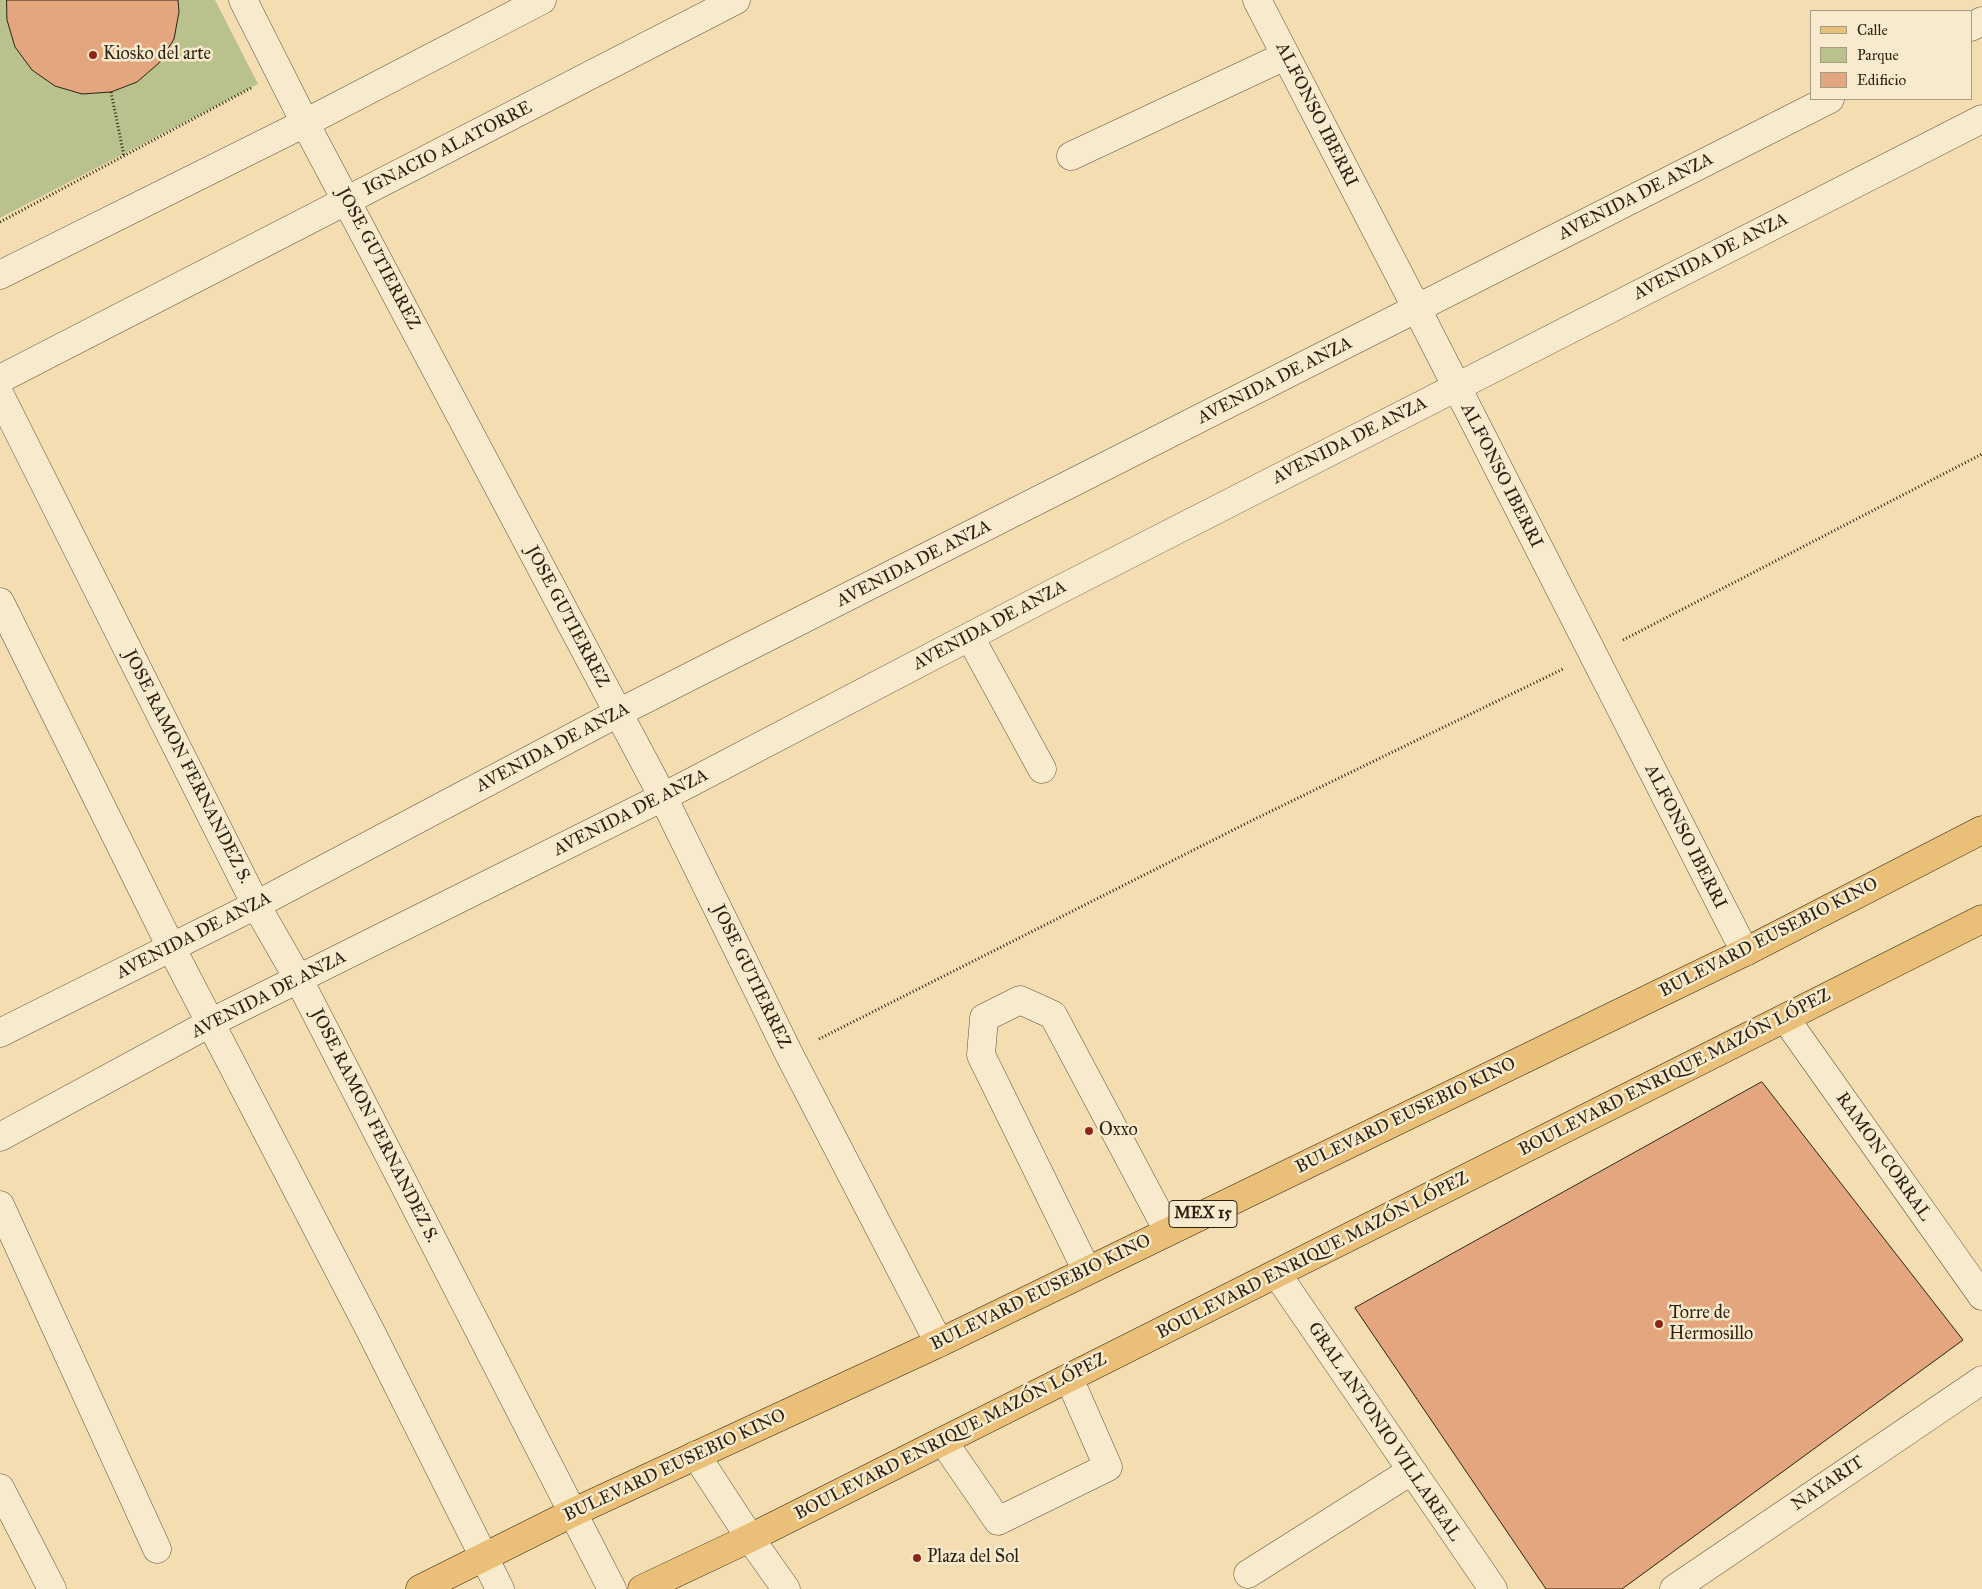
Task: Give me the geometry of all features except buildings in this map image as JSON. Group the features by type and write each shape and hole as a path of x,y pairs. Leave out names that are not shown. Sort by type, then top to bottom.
{"main road":[{"name":"BULEVARD EUSEBIO KINO","path":"420,1589 574,1512 939,1343 1745,952 1982,830"},
{"name":"BOULEVARD ENRIQUE MAZÓN LÓPEZ","path":"642,1589 750,1538 1070,1378 1982,919"}],"street":[{"name":"JOSE GUTIERREZ","path":"243,0 305,123 663,797 789,1054 939,1343"},
{"path":"0,275 305,123 542,0"},
{"name":"IGNACIO ALATORRE","path":"0,379 736,0"},
{"name":"ALFONSO IBERRI","path":"1256,0 1417,309 1592,656 1745,952"},
{"path":"1072,156 1285,56"},
{"name":"AVENIDA DE ANZA","path":"0,1033 256,905 618,713 1828,100"},
{"name":"AVENIDA DE ANZA","path":"0,1137 212,1022 663,797 970,637 1982,119"},
{"name":"JOSE RAMON FERNANDEZ S.","path":"0,395 256,905 299,980 612,1589"},
{"path":"0,602 171,947 212,1022 500,1589"},
{"path":"970,637 1042,769"},
{"path":"1087,1271 980,1055 984,1018 1020,1000 1052,1015 1168,1231"},
{"name":"RAMON CORRAL","path":"1785,1018 1982,1296"},
{"path":"0,1205 157,1549"},
{"name":"GRAL ANTONIO VILLAREAL","path":"1277,1274 1492,1589"},
{"path":"944,1441 998,1521 1108,1467 1070,1378"},
{"name":"NAYARIT","path":"1674,1589 1982,1380"},
{"path":"696,1455 786,1589"},
{"path":"1248,1574 1411,1471"},
{"path":"0,1488 52,1589"}],"path":[{"path":"0,222 258,84"},
{"path":"111,92 124,156"},
{"path":"789,1054 1257,818 1592,656 1982,454"}],"green space":[{"path":"0,0 215,0 258,84 0,218"}],"place":[{"name":"Kiosko del arte","path":"93,55"},
{"name":"Oxxo","path":"1089,1131"},
{"name":"Torre de Hermosillo","path":"1659,1324"},
{"name":"Plaza del Sol","path":"917,1558"}]}
